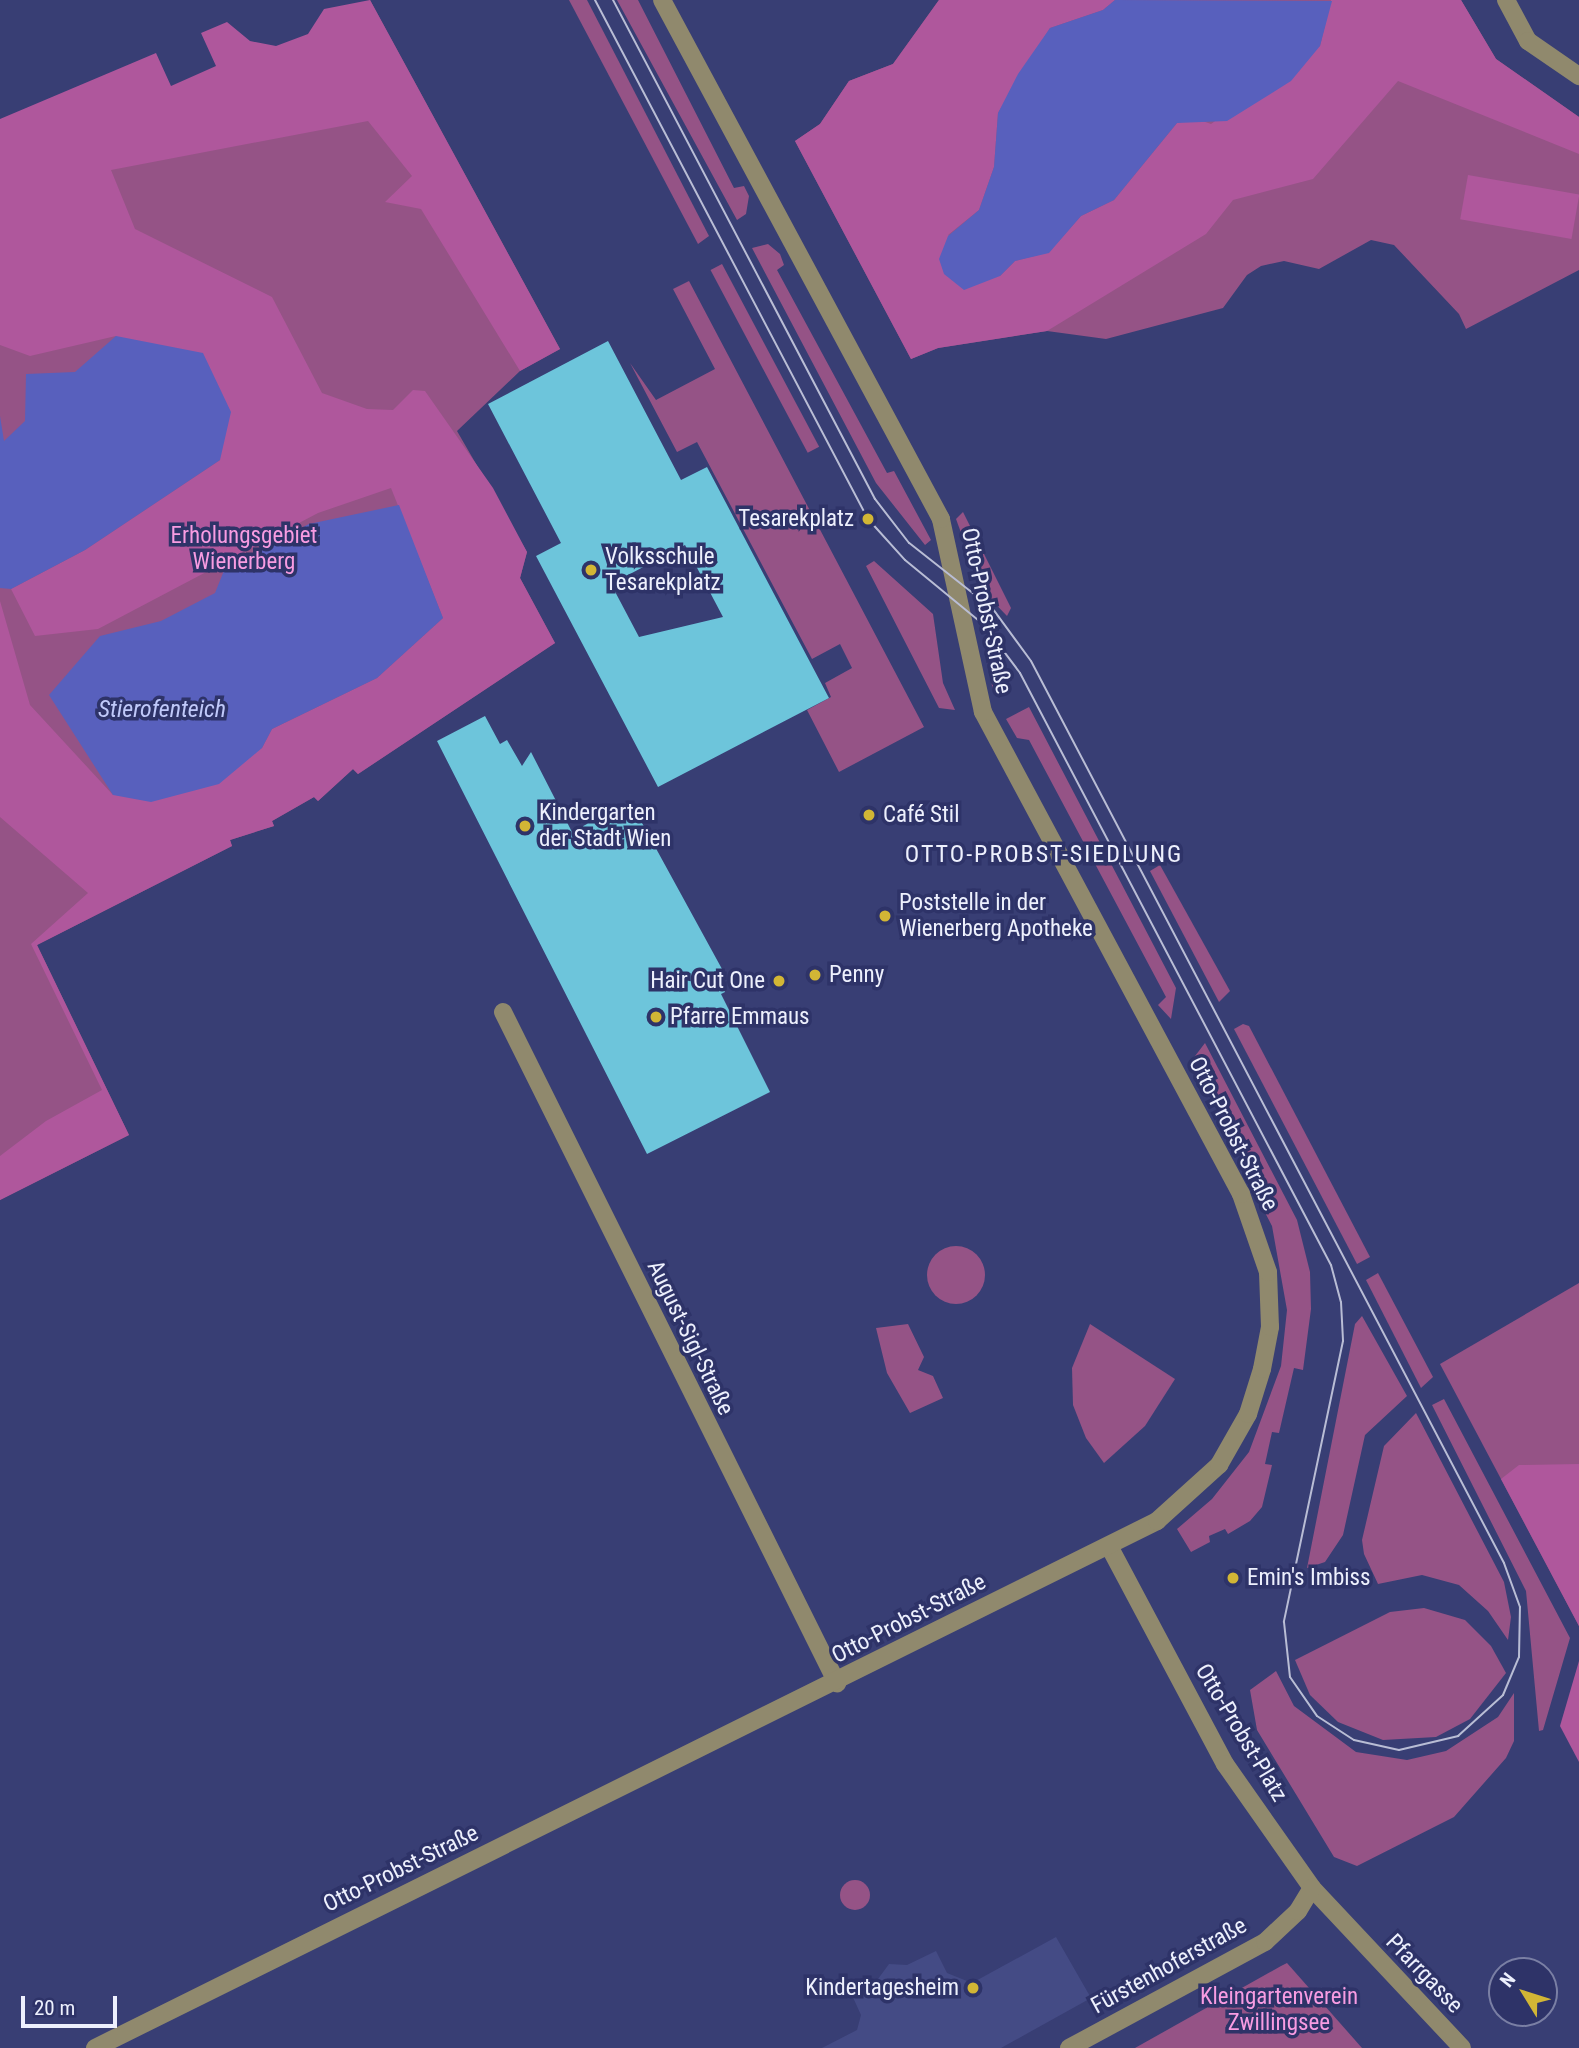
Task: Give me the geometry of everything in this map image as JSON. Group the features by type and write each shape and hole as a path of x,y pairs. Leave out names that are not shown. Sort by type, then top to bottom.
{"street":[{"name":"Otto-Probst-Straße","path":"95,2048 837,1684 1109,1546 1169,1512 1203,1483 1231,1446 1255,1391 1270,1328 1263,1250 1241,1194 983,712 941,519 662,0"},
{"path":"1507,0 1528,41 1579,76"},
{"name":"August-Sigl-Straße","path":"503,1012 837,1684"},
{"name":"Otto-Probst-Platz","path":"1109,1546 1225,1764 1312,1888 1351,1934"},
{"name":"Fürstenhoferstraße","path":"1069,2048 1265,1942 1298,1911 1312,1888"},
{"name":"Pfarrgasse","path":"1351,1934 1462,2048"}],"shaded area":[{"name":"Kindertagesheim","path":"1056,1937 1091,1998 1001,2048 822,2048 857,2030 861,2015 851,1993 878,1979 889,1964 907,1965 936,1951 947,1973 972,1983"}],"green space":[{"name":"Erholungsgebiet Wienerberg","path":"370,0 560,349 520,371 457,431 527,552 520,578 555,643 358,774 353,769 318,801 314,797 272,821 274,826 230,840 232,846 37,945 129,1135 0,1200 0,142 172,123 330,33"},
{"path":"370,0 560,349 520,371 421,209 385,202 412,176 368,121 111,170 135,229 272,297 322,393 367,409 393,410 413,390 425,391 493,488 527,552 520,578 555,643 358,774 353,769 318,801 314,797 272,821 274,826 230,840 232,846 37,945 129,1135 0,1200 0,1156 46,1121 102,1090 31,944 88,893 0,817 0,601 30,705 113,795 262,748 272,729 377,678 443,618 391,488 318,513 98,629 35,636 11,589 85,550 220,460 116,336 30,356 0,345 0,119 156,53 171,86 216,66 201,33 227,22 250,41 276,46 308,34 324,9"},
{"path":"569,0 587,0 709,236 698,244"},
{"path":"617,0 638,0 734,188 744,186 749,196 746,214 737,220"},
{"path":"939,0 1461,0 1496,59 1579,117 1579,270 1466,329 1459,314 1394,245 1371,240 1319,269 1284,261 1261,266 1247,275 1223,308 1106,339 1047,331 938,348 911,359 795,141 820,124 849,81 893,64"},
{"path":"939,0 1115,0 1103,10 1050,28 998,113 994,167 979,210 948,235 1000,276 1015,261 1049,252 1081,216 1114,200 1177,123 1197,119 1211,124 1320,46 1331,0 1461,0 1496,59 1579,117 1579,154 1398,81 1313,179 1233,200 1206,234 1047,331 938,348 911,359 795,141 820,124 849,81 893,64"},
{"path":"1468,175 1579,195 1571,239 1460,219"},
{"path":"768,244 780,254 784,265 777,270 887,473 894,471 931,540 925,545 876,483 752,248"},
{"path":"722,264 819,447 808,453 711,270"},
{"path":"689,281 924,727 839,772 807,710 831,697 825,683 852,668 840,644 812,659 697,442 677,452 630,363 656,400 715,369 673,289"},
{"path":"963,512 1011,608 1007,616 982,590 956,519"},
{"path":"874,561 933,614 943,683 955,710 939,708 866,566"},
{"path":"995,651 1013,679 993,691 986,653"},
{"path":"1029,707 1176,988 1171,1019 1158,1005 1166,997 1029,740 1017,738 1006,719"},
{"path":"1160,865 1230,991 1219,1002 1150,871"},
{"path":"1243,1024 1249,1026 1370,1257 1357,1264 1234,1029"},
{"path":"1205,1043 1297,1220 1310,1272 1311,1309 1303,1370 1294,1368 1279,1433 1272,1432 1265,1464 1272,1465 1262,1507 1250,1521 1228,1534 1225,1529 1209,1536 1210,1542 1191,1552 1177,1529 1212,1499 1249,1452 1281,1366 1287,1310 1272,1226 1244,1172 1251,1161 1206,1075 1197,1078 1193,1073 1192,1060"},
{"path":"956,1246 972,1251 980,1259 985,1275 980,1291 972,1299 956,1304 940,1299 932,1291 927,1275 932,1259 940,1251"},
{"path":"1378,1273 1433,1377 1421,1388 1366,1280"},
{"path":"1579,1283 1579,1626 1440,1364"},
{"path":"1362,1316 1407,1396 1365,1435 1343,1535 1325,1562 1307,1568 1355,1324"},
{"path":"908,1324 924,1357 918,1370 933,1376 943,1398 910,1413 887,1373 876,1328"},
{"path":"1090,1324 1175,1379 1145,1426 1104,1463 1086,1438 1073,1405 1072,1368"},
{"path":"1444,1399 1570,1638 1543,1730 1539,1731 1526,1591 1432,1405"},
{"path":"1416,1413 1504,1582 1511,1617 1508,1640 1488,1611 1459,1585 1422,1575 1378,1584 1364,1554 1362,1540 1384,1446"},
{"path":"1579,1464 1579,1626 1501,1479 1519,1465"},
{"path":"1424,1608 1465,1620 1491,1646 1506,1673 1470,1719 1436,1737 1383,1740 1338,1722 1310,1695 1295,1660 1390,1612"},
{"path":"1579,1661 1579,1762 1560,1726"},
{"path":"1276,1671 1294,1706 1356,1752 1407,1760 1446,1751 1498,1717 1514,1693 1514,1741 1506,1758 1454,1817 1357,1866 1334,1857 1257,1730 1250,1690"},
{"path":"855,1880 866,1884 870,1895 866,1906 855,1910 844,1906 840,1895 844,1884"},
{"name":"Kleingartenverein Zwillingsee","path":"1287,1963 1362,2048 1135,2048 1281,1966"}],"water":[{"path":"1115,0 1332,1 1320,46 1291,81 1227,121 1177,123 1114,200 1081,216 1049,253 1015,261 1000,276 964,290 944,274 939,259 948,236 979,210 994,167 998,113 1018,74 1050,28 1103,10"},
{"path":"116,336 203,353 231,412 220,460 85,550 11,589 0,588 0,416 4,441 25,421 26,374 75,372"},
{"name":"Stierofenteich","path":"399,505 443,618 377,678 272,729 262,748 219,784 151,802 113,795 49,695 100,636 161,621 215,593 225,568 309,524"}],"building":[{"name":"Volksschule Tesarekplatz","path":"608,341 681,480 707,467 829,698 658,787 536,556 561,543 488,404","holes":["685,545 723,617 639,637 611,584"]},
{"path":"485,716 500,744 507,740 522,766 531,752 572,832 630,801 722,969 715,972 725,992 721,994 770,1092 647,1154 437,741"}],"tram line":[{"path":"595,0 868,519 905,560 984,625 1020,673 1331,1265 1341,1302 1343,1341 1284,1622 1290,1677 1317,1716 1354,1740 1399,1750 1458,1736 1503,1695 1519,1657 1520,1607 1504,1563 1031,661 993,609 909,543 875,499 613,0"}],"place":[{"name":"Tesarekplatz","path":"868,519"},
{"name":"Volksschule Tesarekplatz","path":"591,570"},
{"name":"Café Stil","path":"869,815"},
{"name":"Kindergarten der Stadt Wien","path":"525,826"},
{"name":"Poststelle in der Wienerberg Apotheke","path":"885,916"},
{"name":"Penny","path":"815,975"},
{"name":"Hair Cut One","path":"779,981"},
{"name":"Pfarre Emmaus","path":"656,1017"},
{"name":"Emin's Imbiss","path":"1233,1578"},
{"name":"Kindertagesheim","path":"973,1988"}],"district":[{"name":"OTTO-PROBST-SIEDLUNG","path":"1044,855"}]}
